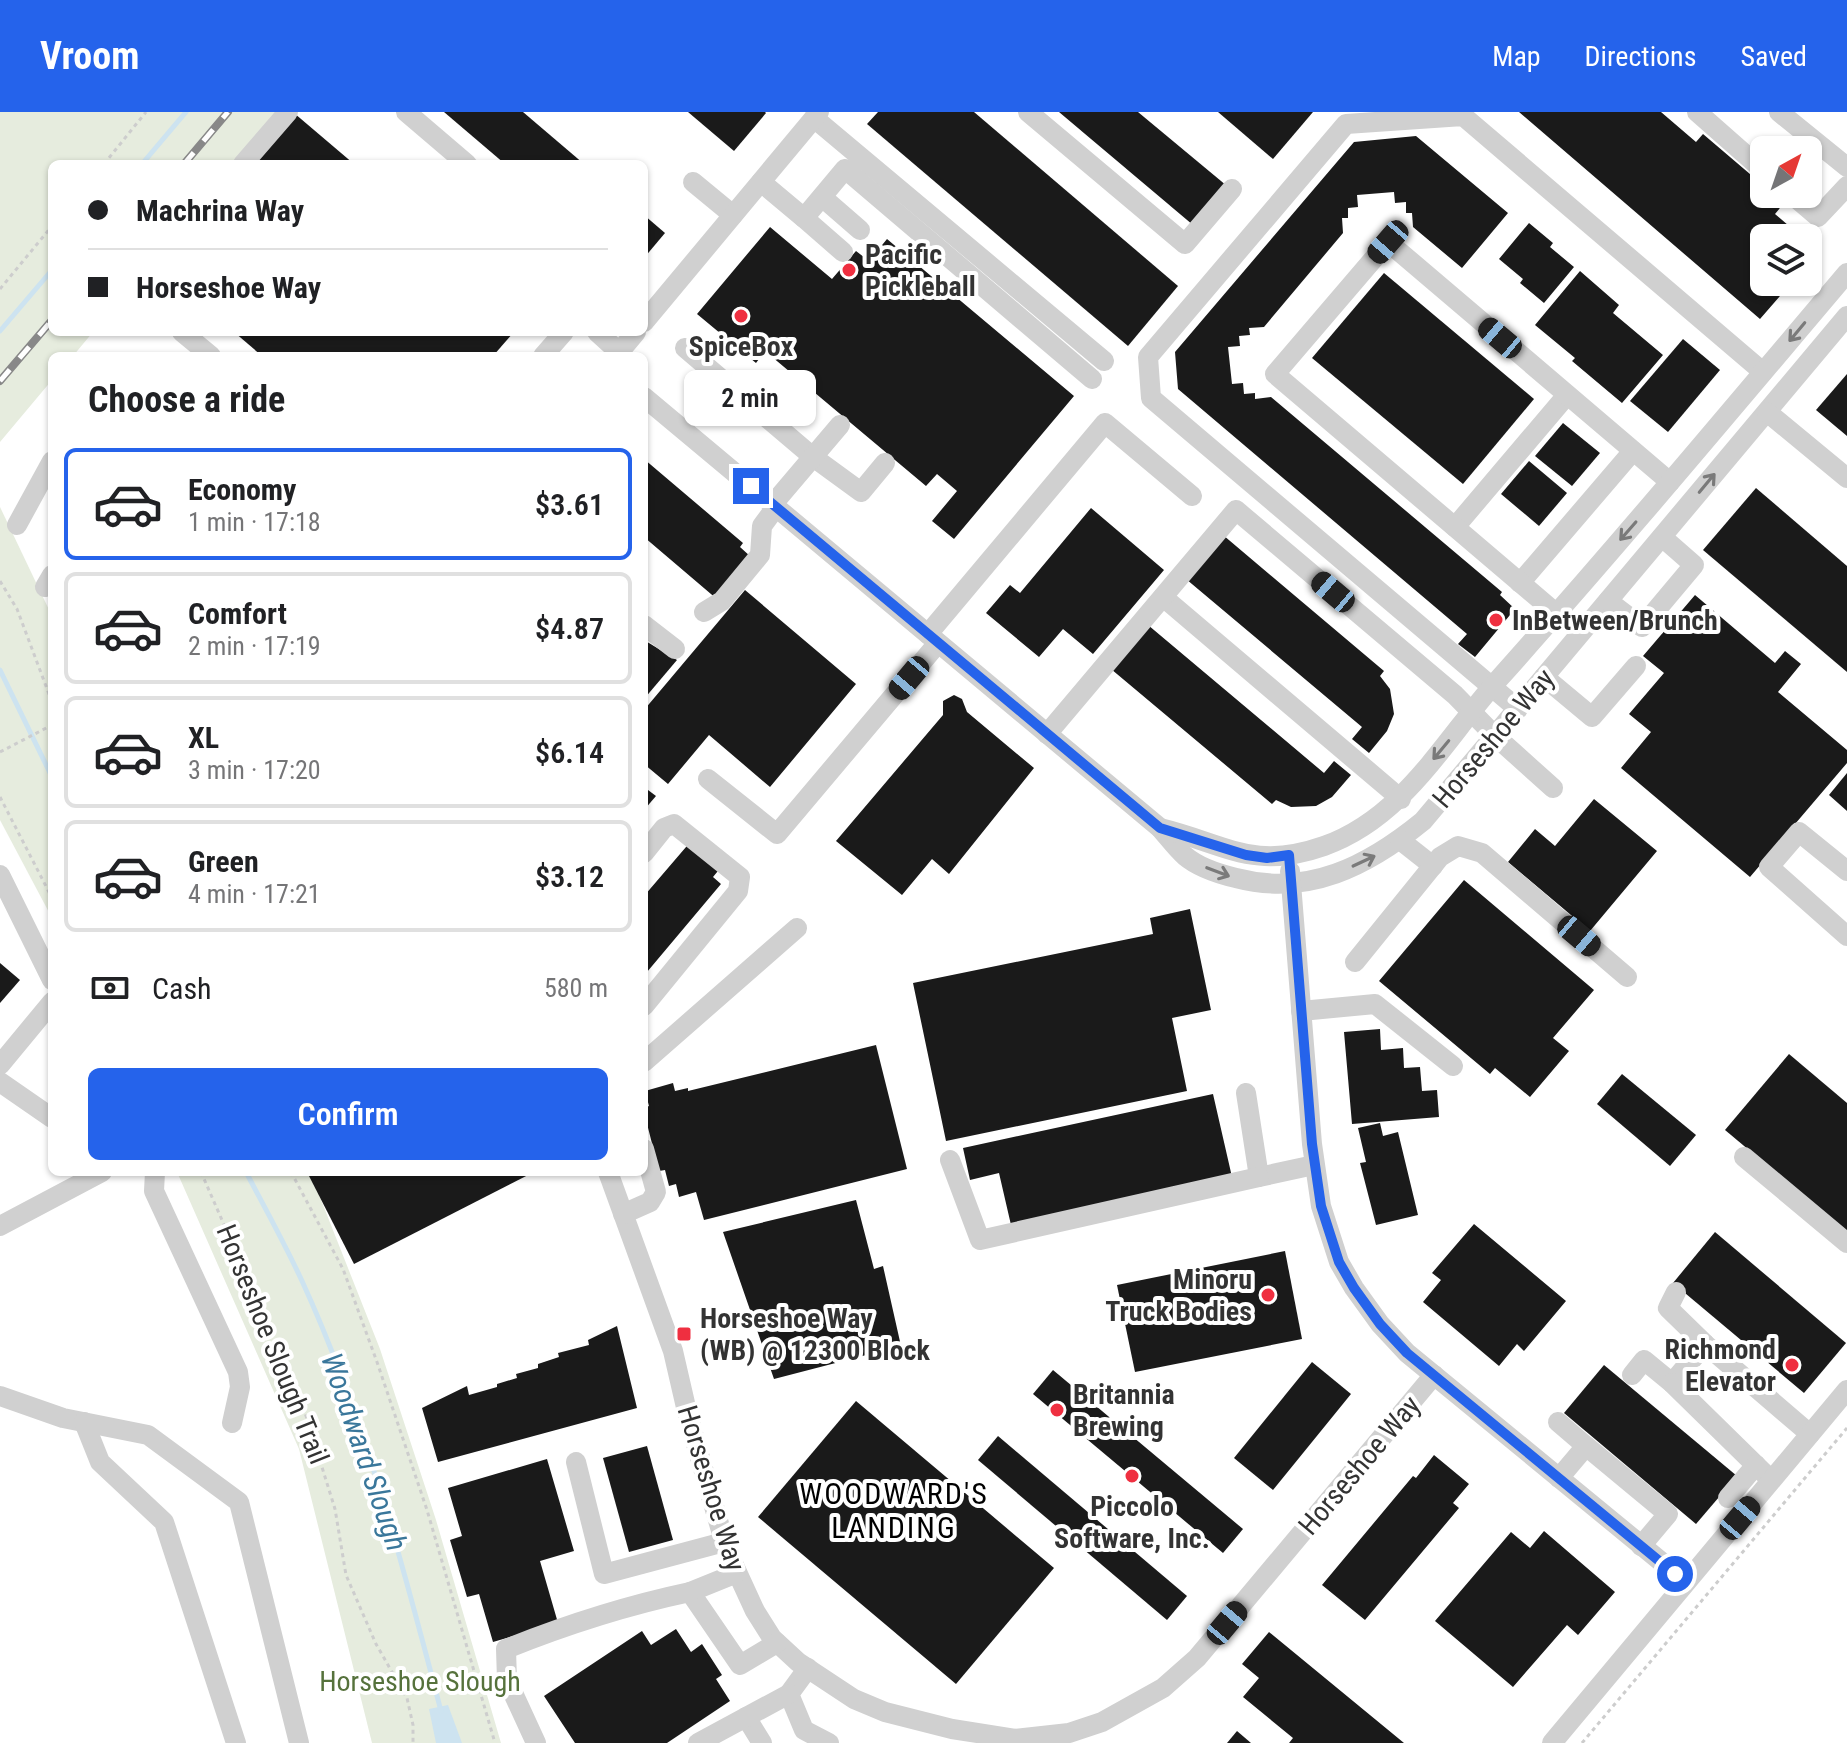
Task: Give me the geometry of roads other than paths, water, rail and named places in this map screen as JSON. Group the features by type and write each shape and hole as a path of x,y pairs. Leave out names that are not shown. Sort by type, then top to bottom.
{"street":[{"path":"246,160 288,112"},
{"path":"406,112 462,160"},
{"path":"1028,112 1185,244 1232,189"},
{"path":"1697,112 1750,159"},
{"path":"1779,112 1847,167"},
{"path":"648,317 817,115 1104,361"},
{"path":"1518,709 1151,398 1148,357 1346,124 1463,116 1763,372"},
{"path":"804,218 845,169 1092,379"},
{"path":"693,182 733,215"},
{"path":"761,182 843,252"},
{"path":"1807,208 1818,217 1847,186"},
{"path":"822,197 860,230"},
{"path":"1557,614 1275,374 1388,242 1670,482"},
{"name":"Horseshoe Way","path":"1160,828 1246,855 1267,858 1289,855 1347,837 1401,799 1491,687 1557,614 1847,273"},
{"name":"Horseshoe Way","path":"648,400 1160,828 1186,857 1202,866 1249,881 1290,885 1330,875 1372,858 1423,821 1767,412 1840,339 1847,316"},
{"path":"187,336 206,352"},
{"path":"546,352 560,336"},
{"path":"601,336 616,352"},
{"path":"620,352 633,336"},
{"path":"685,348 813,457 861,492 885,463"},
{"path":"1455,527 1567,395"},
{"path":"1767,412 1847,478"},
{"path":"708,779 777,834 1105,423 1192,496"},
{"path":"704,612 722,601 760,555 762,526 774,506 840,425"},
{"path":"1520,583 1633,451"},
{"path":"17,525 48,468"},
{"path":"1047,734 1236,510 1455,695 1553,788"},
{"path":"1608,601 1642,627 1686,575 1694,565 1662,537"},
{"path":"1163,597 1401,799"},
{"path":"648,628 675,649"},
{"path":"1544,677 1592,717 1636,666"},
{"path":"648,848 664,828 674,824 740,877 738,891 648,1001"},
{"path":"1847,871 1799,832 1769,867 1847,936"},
{"path":"1400,840 1433,866"},
{"path":"1355,962 1440,857 1458,846 1482,853 1627,977"},
{"path":"1289,855 1314,1165 1321,1206 1339,1262 1380,1324 1407,1353 1686,1582"},
{"path":"0,875 48,972"},
{"path":"648,1058 797,928"},
{"path":"1301,1011 1375,1004 1453,1066"},
{"path":"0,1065 48,1007"},
{"path":"0,1082 48,1115"},
{"path":"1246,1093 1259,1177"},
{"path":"1744,1157 1847,1243"},
{"path":"950,1160 980,1240 1314,1165"},
{"path":"623,1214 650,1202 656,1192 648,1163"},
{"path":"0,1226 94,1176"},
{"path":"155,1176 154,1191 238,1372 240,1387 232,1423"},
{"name":"Horseshoe Way","path":"609,1176 673,1351 724,1542 755,1611 777,1643 854,1699 964,1737 1015,1739 1069,1733 1102,1722 1163,1688 1197,1658 1434,1375"},
{"path":"1676,1292 1668,1308 1810,1434"},
{"path":"1672,1383 1705,1344"},
{"path":"1632,1375 1644,1360 1672,1383 1771,1480"},
{"path":"1552,1743 1847,1390"},
{"path":"0,1396 63,1418 148,1435 239,1502 299,1743"},
{"path":"84,1422 100,1462 164,1522 236,1743"},
{"path":"1558,1422 1668,1514 1641,1546"},
{"path":"1559,1478 1586,1446"},
{"path":"576,1462 604,1574 724,1542"},
{"path":"1728,1498 1756,1465"},
{"path":"536,1743 507,1680 506,1649 578,1620 690,1592 737,1573"},
{"path":"690,1592 740,1665 777,1643"},
{"path":"698,1743 789,1694 808,1668"},
{"path":"789,1694 804,1730 829,1743"},
{"path":"746,1717 762,1743"}],"water":[{"path":"448,1705 462,1743 436,1743 429,1709"}],"waterway":[{"path":"145,160 186,112"},
{"path":"0,331 48,275"},
{"name":"Woodward Slough","path":"0,670 48,769"},
{"name":"Woodward Slough","path":"248,1176 302,1281 345,1386 397,1547 441,1711"}],"railway":[{"path":"187,160 228,112"},
{"path":"0,381 48,325"}],"place":[{"name":"Pacific Pickleball","path":"849,270"},
{"name":"SpiceBox","path":"741,316"},
{"name":"InBetween/Brunch","path":"1496,620"},
{"name":"Minoru Truck Bodies","path":"1268,1295"},
{"name":"Horseshoe Way (WB) @ 12300 Block","path":"684,1334"},
{"name":"Richmond Elevator","path":"1792,1365"},
{"name":"Britannia Brewing","path":"1057,1410"},
{"name":"Piccolo Software, Inc.","path":"1132,1476"}],"district":[{"name":"WOODWARD'S LANDING","path":"894,1511"}],"park label":[{"name":"Horseshoe Slough","path":"420,1681"}]}
